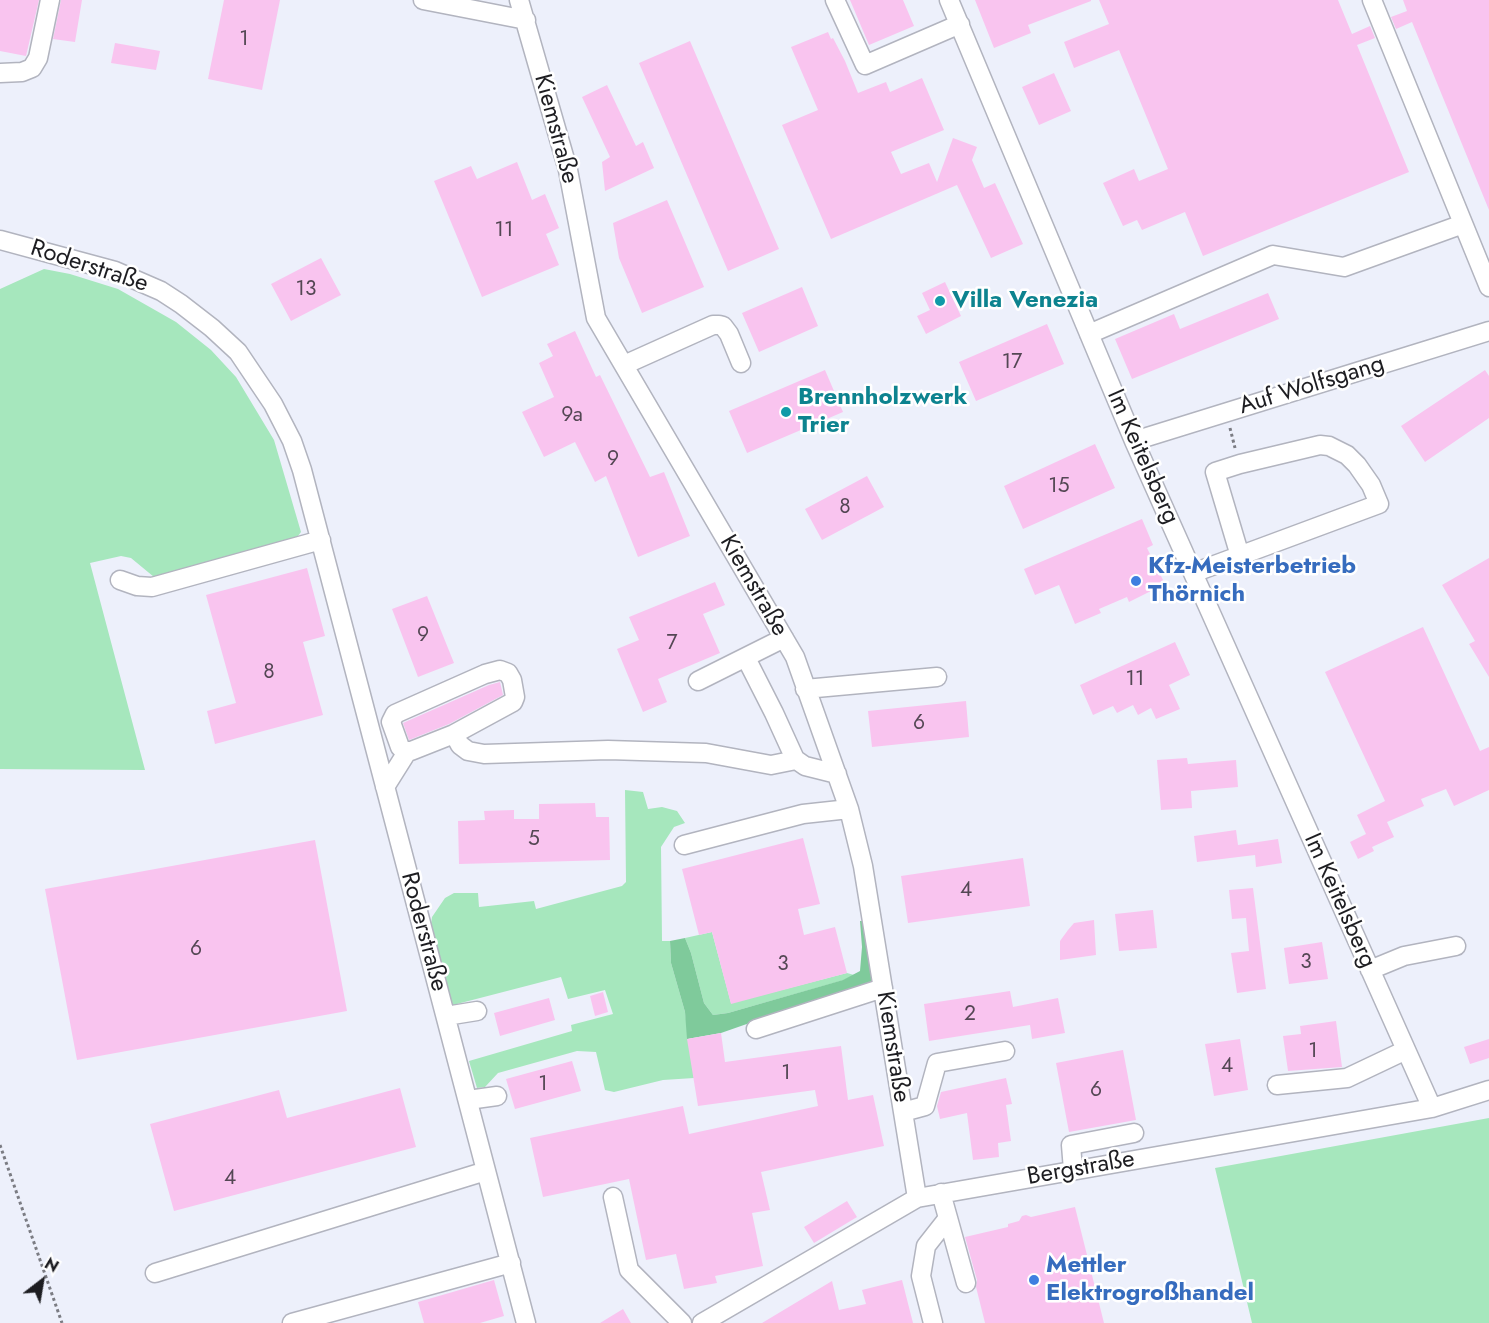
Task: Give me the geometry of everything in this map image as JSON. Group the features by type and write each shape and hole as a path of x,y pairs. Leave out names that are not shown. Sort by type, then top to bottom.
{"street":[{"path":"0,73 22,72 32,68 38,58 50,0"},
{"path":"423,0 526,20"},
{"name":"Kiemstraße","path":"519,0 568,170 596,318 795,657 849,809 863,866 917,1198"},
{"path":"835,0 864,64 960,24"},
{"name":"Im Keitelsberg","path":"950,0 1134,441 1432,1108"},
{"path":"1372,0 1489,287"},
{"path":"1089,334 1273,255 1344,267 1463,224"},
{"name":"Roderstraße","path":"0,240 61,255 133,278 168,295 238,352 273,404 292,441 321,540 526,1323"},
{"path":"624,365 713,325 723,326 729,334 741,363"},
{"name":"Auf Wolfsgang","path":"1134,441 1489,331"},
{"path":"1193,573 1240,556 1379,504 1371,485 1347,455 1329,446 1320,445 1215,472 1240,556"},
{"path":"120,580 137,586 152,587 321,540"},
{"path":"698,681 784,638"},
{"path":"746,657 796,760 805,766 837,774"},
{"path":"385,787 407,752 454,734 511,704 515,697 510,675 500,670 485,674 395,714 391,719 392,724 400,747 407,752"},
{"path":"805,689 937,677"},
{"path":"454,734 468,751 484,754 608,750 706,753 771,765 796,760"},
{"path":"684,845 803,814 849,809"},
{"path":"1370,970 1404,956 1456,946"},
{"path":"756,1029 883,988"},
{"path":"446,1016 477,1011"},
{"path":"1277,1085 1347,1078 1406,1050"},
{"path":"903,1112 925,1106 937,1063 1005,1051"},
{"name":"Bergstraße","path":"702,1323 917,1198 1432,1108 1489,1090"},
{"path":"468,1100 497,1095"},
{"path":"1073,1170 1071,1145 1134,1134"},
{"path":"155,1273 486,1171"},
{"path":"941,1193 966,1283"},
{"path":"613,1197 629,1270 682,1323"},
{"path":"933,1323 921,1276 926,1246 948,1218"},
{"path":"292,1323 511,1263"}],"path":[{"path":"1230,431 1235,448"},
{"path":"0,1145 62,1323"}],"green space":[{"path":"44,269 70,274 118,289 176,322 211,350 236,377 274,440 301,532 295,540 163,577 154,577 131,558 121,556 90,563 145,770 0,769 0,289"},
{"path":"625,790 643,792 648,809 662,807 677,811 685,823 674,827 661,847 662,941 670,941 671,963 685,1012 694,1078 663,1080 614,1092 605,1090 596,1052 577,1051 498,1073 485,1087 477,1088 469,1061 572,1031 571,1025 613,1014 605,990 568,999 561,977 453,1005 430,931 432,917 445,898 454,893 478,893 479,907 534,901 536,909 622,886 626,882"},
{"path":"860,921 863,921 873,980 869,983 721,1033 687,1039 685,1012 671,963 670,941 685,938 704,1003 713,1015 728,1013 843,980 860,971 862,947"},
{"path":"712,932 731,1003 847,973 854,975 844,980 728,1013 713,1015 704,1003 685,938"},
{"path":"1489,1118 1489,1323 1252,1323 1215,1168"}],"building":[{"path":"0,0 39,0 26,56 0,51"},
{"path":"61,0 82,0 75,42 53,39"},
{"path":"224,0 280,0 262,90 208,79"},
{"path":"850,0 903,0 914,26 869,45"},
{"path":"975,0 1091,1 1028,25 1031,33 994,48"},
{"path":"1099,0 1338,0 1352,34 1370,26 1375,38 1357,45 1409,172 1203,256 1185,212 1142,230 1137,220 1123,226 1103,183 1134,169 1139,181 1168,169 1119,50 1074,68 1064,42 1109,24"},
{"path":"1403,0 1489,0 1489,210 1412,22 1396,29 1391,17 1407,11"},
{"path":"828,32 845,61 858,93 886,82 890,92 922,78 944,130 891,152 901,174 929,163 937,182 953,138 977,147 972,160 984,188 995,183 1023,244 991,258 957,185 831,239 782,125 818,110 791,47"},
{"path":"690,41 779,249 728,271 639,63"},
{"path":"115,43 160,51 156,70 111,63"},
{"path":"1054,73 1071,111 1039,125 1022,87"},
{"path":"607,85 636,146 643,142 654,168 605,191 602,162 610,157 582,97"},
{"path":"517,162 532,200 545,194 559,228 546,234 559,265 482,297 434,181 471,166 477,179"},
{"path":"667,200 704,287 642,313 619,258 613,223"},
{"path":"321,258 341,295 291,321 271,284"},
{"name":"Villa Venezia","path":"945,282 961,316 926,334 917,316 930,310 922,293"},
{"path":"802,287 818,326 759,352 742,313"},
{"path":"1268,293 1279,319 1132,379 1115,339 1174,314 1180,329"},
{"path":"1047,324 1064,364 976,401 959,362"},
{"path":"575,331 596,377 600,375 650,477 664,472 690,536 638,557 606,476 595,482 575,442 544,457 522,412 554,397 539,363 553,356 547,344"},
{"name":"Brennholzwerk Trier","path":"825,370 843,412 747,453 729,411"},
{"path":"1485,370 1489,376 1489,418 1425,462 1401,426"},
{"path":"1095,444 1115,488 1023,529 1004,486"},
{"path":"867,476 884,507 822,540 805,509"},
{"path":"1142,519 1153,545 1147,548 1165,584 1129,602 1127,597 1099,609 1101,613 1075,624 1059,585 1035,595 1024,569"},
{"path":"1489,558 1489,677 1469,644 1475,641 1442,585"},
{"path":"307,568 325,636 303,642 323,715 215,744 207,711 236,703 206,595"},
{"path":"715,582 725,605 703,614 720,653 658,679 667,702 643,712 617,649 639,640 629,617"},
{"path":"427,596 454,663 418,677 392,609"},
{"path":"1423,627 1480,751 1489,747 1489,790 1454,806 1446,789 1421,799 1424,806 1387,822 1394,837 1372,847 1374,851 1358,859 1350,842 1366,834 1357,815 1385,801 1325,672"},
{"path":"1175,642 1190,675 1169,685 1180,709 1156,719 1151,708 1138,715 1133,705 1117,713 1113,706 1093,715 1080,685"},
{"path":"500,682 503,695 449,724 409,740 403,723"},
{"path":"966,701 969,737 872,747 868,711"},
{"path":"1187,758 1188,764 1236,760 1238,787 1191,791 1192,808 1161,810 1157,760"},
{"path":"595,803 596,817 609,817 610,860 459,864 458,821 485,820 484,811 514,810 514,819 539,819 539,804"},
{"path":"1236,830 1238,845 1278,839 1282,863 1256,867 1255,855 1197,862 1194,836"},
{"path":"803,838 820,904 798,909 804,935 835,927 847,973 731,1004 712,932 699,935 682,869"},
{"path":"315,840 347,1011 77,1060 45,889"},
{"path":"1023,858 1030,906 908,923 901,876"},
{"path":"1253,888 1266,989 1237,993 1231,953 1249,951 1246,918 1232,919 1229,890"},
{"path":"1153,910 1157,948 1119,951 1115,914"},
{"path":"1094,920 1096,955 1060,960 1060,941 1068,930 1074,923"},
{"path":"1322,942 1328,979 1289,984 1284,948"},
{"path":"1010,991 1013,1007 1058,998 1065,1033 1032,1039 1030,1025 929,1041 924,1004"},
{"path":"603,992 608,1012 595,1016 590,996"},
{"path":"549,998 555,1020 500,1036 494,1013"},
{"path":"1336,1021 1342,1067 1288,1071 1283,1036 1301,1034 1300,1026"},
{"path":"721,1033 725,1062 841,1046 848,1100 873,1095 884,1146 761,1172 770,1210 752,1213 763,1266 715,1276 717,1283 684,1289 676,1254 646,1260 629,1179 543,1197 530,1138 683,1106 689,1134 818,1106 815,1090 698,1106 687,1039"},
{"path":"1240,1039 1248,1090 1214,1096 1205,1044"},
{"path":"1489,1039 1489,1058 1470,1064 1464,1047"},
{"path":"1123,1050 1136,1120 1069,1132 1056,1063"},
{"path":"572,1061 581,1091 515,1109 506,1079"},
{"path":"1006,1078 1012,1104 1006,1105 1011,1141 998,1143 999,1157 973,1160 967,1113 940,1119 937,1106 941,1092"},
{"path":"400,1088 416,1147 174,1211 150,1124 279,1090 287,1118"},
{"path":"847,1201 857,1217 814,1243 804,1227"},
{"name":"Mettler Elektrogroßhandel","path":"1075,1207 1104,1323 985,1323 976,1287 977,1280 965,1237 1008,1227 1008,1224 1019,1221 1022,1216 1031,1217"},
{"path":"494,1280 504,1316 480,1323 424,1323 418,1302"},
{"path":"902,1280 913,1323 762,1323 832,1281 839,1310 866,1304 862,1290"},
{"path":"623,1309 631,1323 600,1323"}],"place":[{"name":"Villa Venezia","path":"940,301"},
{"name":"Brennholzwerk Trier","path":"786,412"},
{"name":"Kfz-Meisterbetrieb Thörnich","path":"1136,581"},
{"name":"Mettler Elektrogroßhandel","path":"1034,1280"}]}
